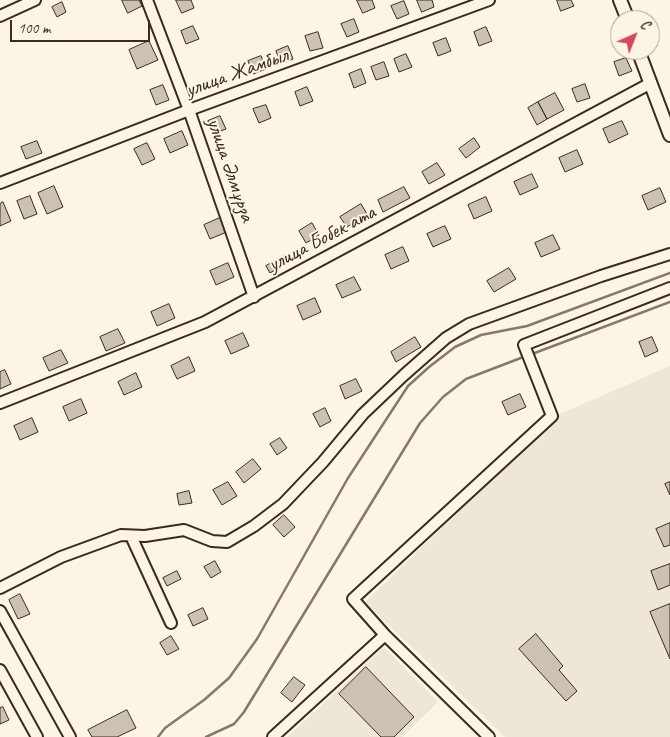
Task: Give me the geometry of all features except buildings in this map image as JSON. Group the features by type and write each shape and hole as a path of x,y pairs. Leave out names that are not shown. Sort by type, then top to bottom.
{"street":[{"path":"0,16 35,0"},
{"name":"улица Әлмұрза","path":"147,0 189,110 254,297"},
{"name":"улица Жамбыл","path":"0,183 189,110 489,0"},
{"path":"642,60 670,135"},
{"name":"улица Бобек ата","path":"0,403 205,322 651,83"},
{"path":"0,588 61,557 121,536 145,536 184,530 212,541 227,542 254,526 283,504 324,462 363,414 446,338 469,324 601,276 670,254"},
{"path":"489,737 385,635 353,599 552,416 524,345 670,288"},
{"path":"131,536 171,623"},
{"path":"0,611 70,737"},
{"path":"273,737 385,635"},
{"path":"0,670 37,737"}],"shaded area":[{"path":"670,366 670,737 505,737 365,602 560,414"},
{"path":"384,647 438,702 402,737 287,737"}],"waterway":[{"path":"158,737 165,728 204,700 229,678 257,639 348,478 408,386 455,347 481,335 527,326 670,273"},
{"path":"532,354 670,302"},
{"path":"206,737 234,724 244,712 420,423 443,397 466,379 526,356"}]}
